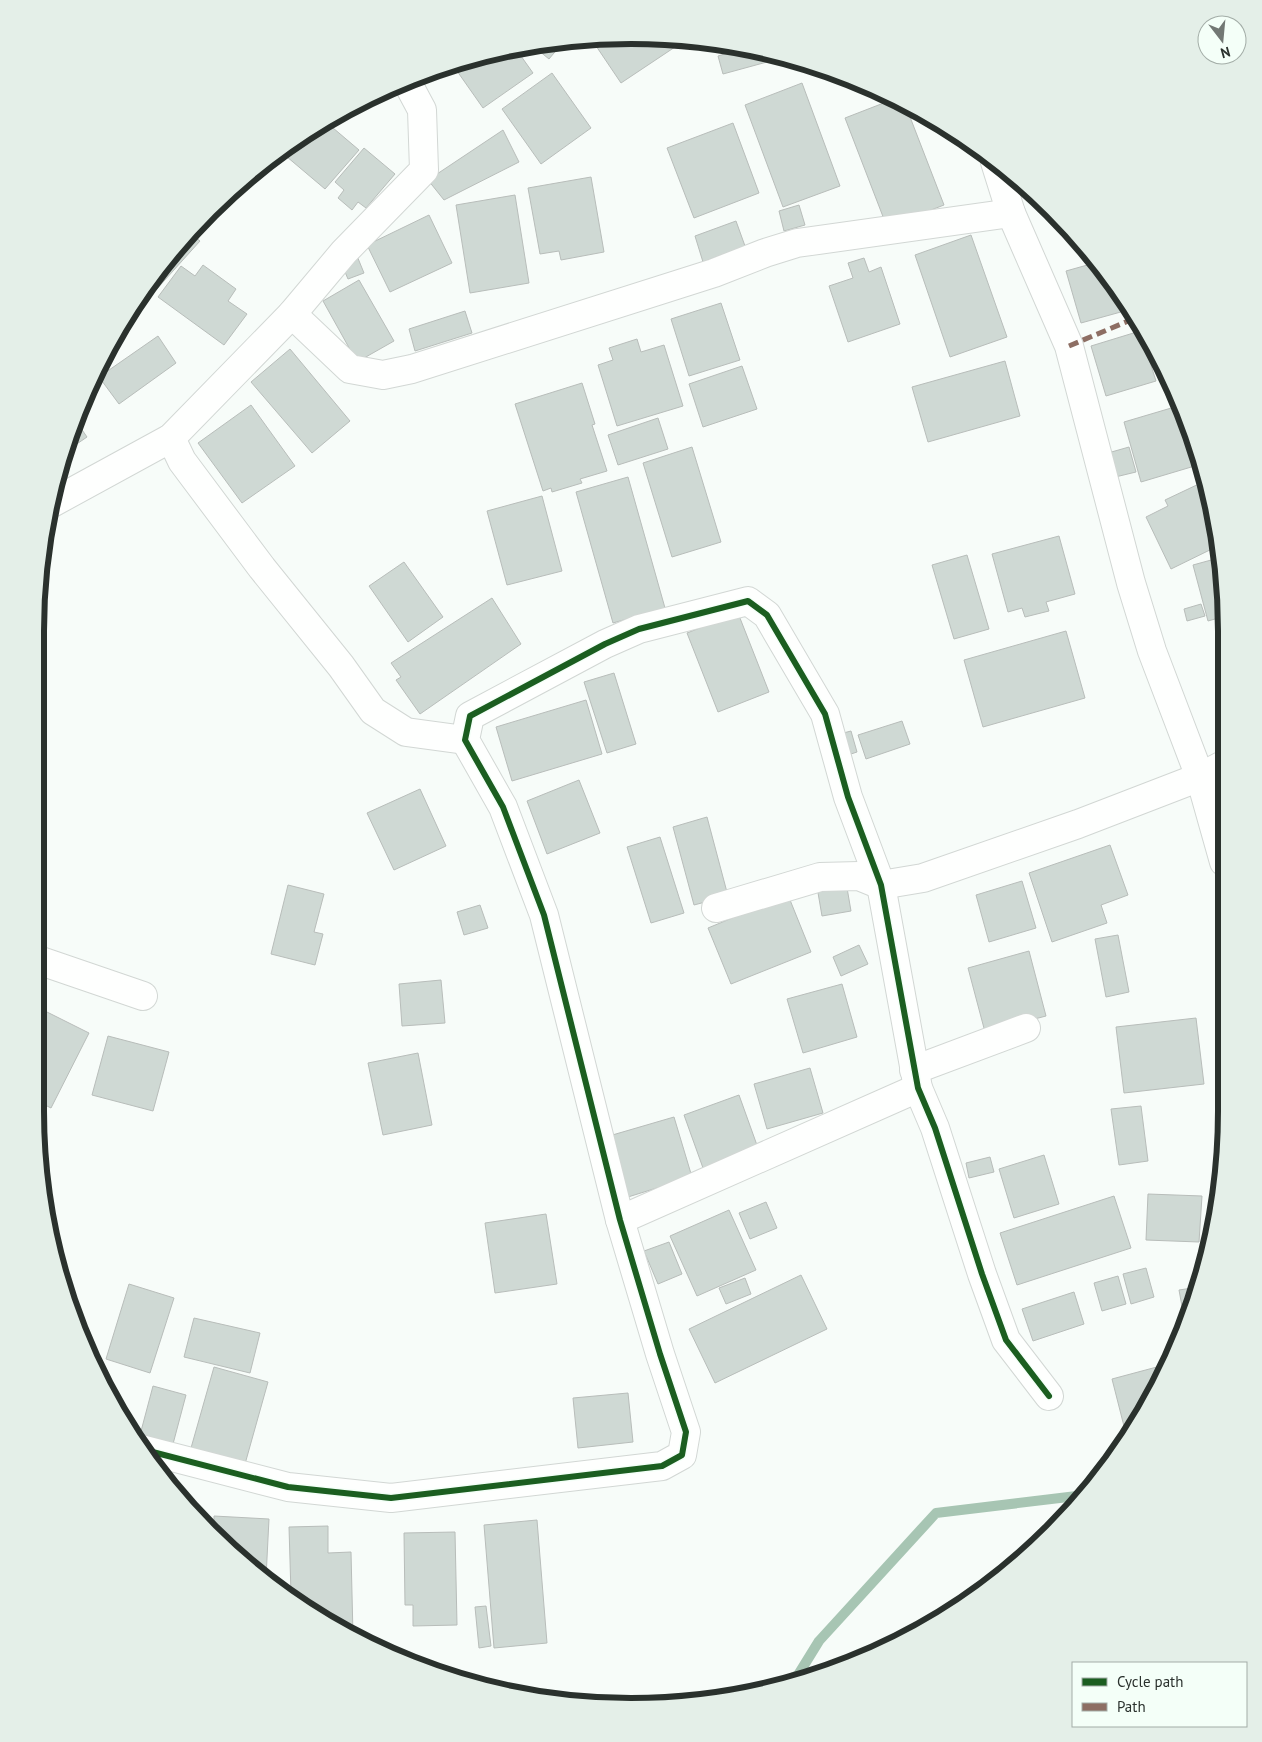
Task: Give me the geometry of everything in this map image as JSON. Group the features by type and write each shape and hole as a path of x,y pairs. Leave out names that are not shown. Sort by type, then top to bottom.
{"street":[{"path":"59,500 171,438 292,314 344,252 424,170 422,110 410,87"},
{"path":"999,173 1011,213 1069,346 1131,584 1152,651 1211,771 1218,820"},
{"path":"292,314 350,369 383,375 412,370 714,274 765,253 797,243 1011,213"},
{"path":"171,438 182,461 262,568 341,666 373,711 406,732 465,740"},
{"path":"154,1452 288,1487 391,1498 662,1466 682,1455 686,1432 620,1220 544,915 503,807 465,740 470,716 605,644 638,628 748,601 767,615 825,714 848,797 881,885 916,1079 935,1128 982,1274 1006,1340 1050,1396"},
{"path":"716,908 820,877 859,876 881,885 923,878 1039,839 1211,771"},
{"path":"44,962 143,996"},
{"path":"620,1220 1026,1028"}],"building":[{"path":"595,45 677,46 621,83"},
{"path":"558,49 549,59 540,51"},
{"path":"730,52 771,61 723,74 718,56"},
{"path":"520,54 533,73 483,108 457,71"},
{"path":"552,73 591,128 541,164 502,109"},
{"path":"802,83 840,186 783,207 745,105"},
{"path":"886,102 909,113 944,205 887,227 845,118"},
{"path":"733,123 759,193 694,218 667,148"},
{"path":"331,126 359,150 325,189 286,156"},
{"path":"503,130 519,162 444,200 428,180"},
{"path":"364,148 395,174 366,208 358,202 352,210 338,198 344,190 335,182"},
{"path":"591,177 604,252 561,260 559,251 540,254 528,188"},
{"path":"515,195 529,283 470,293 456,205"},
{"path":"799,205 805,225 784,231 779,211"},
{"path":"429,215 452,263 390,292 367,245"},
{"path":"736,221 745,246 703,262 695,236"},
{"path":"971,235 1007,337 950,357 915,255"},
{"path":"195,237 200,241 155,291 154,290 165,274 189,244"},
{"path":"355,251 364,273 348,279 339,258"},
{"path":"864,258 869,272 881,267 900,324 848,342 829,286 853,278 848,263"},
{"path":"1089,264 1123,311 1081,323 1066,271"},
{"path":"203,265 236,289 228,301 247,314 224,345 158,297 181,266 195,276"},
{"path":"359,280 394,341 357,362 323,301"},
{"path":"721,303 740,360 689,376 671,319"},
{"path":"465,311 472,333 415,351 409,329"},
{"path":"1137,332 1145,346 1156,381 1106,396 1091,346"},
{"path":"158,336 176,363 119,404 100,379 102,375"},
{"path":"637,339 641,352 664,345 683,406 617,426 598,365 613,360 609,348"},
{"path":"290,349 350,421 312,453 251,382"},
{"path":"1005,361 1020,416 928,442 912,387"},
{"path":"742,366 757,409 703,427 689,384"},
{"path":"582,383 595,424 592,425 607,471 580,479 582,483 552,492 551,488 543,491 515,404"},
{"path":"251,405 295,466 242,503 198,443"},
{"path":"1174,407 1194,466 1141,482 1124,422"},
{"path":"658,418 668,449 618,465 608,435"},
{"path":"80,427 87,437 74,446"},
{"path":"692,447 721,542 672,557 643,463"},
{"path":"1129,447 1136,472 1107,479 1101,455"},
{"path":"628,477 665,608 613,623 576,492"},
{"path":"1199,484 1212,549 1171,569 1146,517 1168,506 1165,500"},
{"path":"542,496 562,571 507,585 487,511"},
{"path":"1059,536 1075,594 1046,602 1049,611 1025,617 1022,608 1008,612 992,554"},
{"path":"967,555 989,629 954,639 932,565"},
{"path":"1214,559 1218,618 1208,621 1193,565"},
{"path":"404,562 443,617 408,642 369,586"},
{"path":"492,598 521,644 420,714 396,680 401,677 391,663"},
{"path":"1201,604 1205,616 1187,621 1184,609"},
{"path":"738,613 769,692 718,712 687,633"},
{"path":"1066,631 1085,698 983,727 964,660"},
{"path":"614,673 636,744 607,753 584,682"},
{"path":"586,700 602,754 512,781 496,727"},
{"path":"902,721 910,744 866,759 858,735"},
{"path":"851,731 857,752 839,758 832,736"},
{"path":"579,780 600,833 547,854 527,801"},
{"path":"420,789 446,846 394,870 367,813"},
{"path":"707,817 728,896 694,905 673,827"},
{"path":"660,837 684,913 651,923 627,847"},
{"path":"1110,845 1128,895 1101,905 1107,923 1052,942 1029,873"},
{"path":"1022,881 1036,928 989,942 976,895"},
{"path":"846,882 851,911 822,916 817,887"},
{"path":"288,885 324,894 314,932 323,934 315,965 271,954"},
{"path":"788,895 811,952 731,984 708,928"},
{"path":"480,905 488,928 464,935 457,912"},
{"path":"1118,935 1129,992 1106,997 1095,939"},
{"path":"859,945 868,964 841,976 833,957"},
{"path":"1029,951 1046,1016 985,1032 968,968"},
{"path":"441,980 445,1023 402,1026 399,984"},
{"path":"842,984 857,1037 803,1053 787,999"},
{"path":"44,1010 89,1033 51,1108 44,1104"},
{"path":"1196,1018 1204,1084 1124,1093 1116,1027"},
{"path":"108,1036 169,1052 153,1111 92,1095"},
{"path":"418,1053 432,1125 383,1135 368,1063"},
{"path":"810,1068 823,1113 767,1129 754,1084"},
{"path":"739,1095 758,1148 703,1168 684,1115"},
{"path":"1141,1106 1148,1161 1119,1165 1111,1109"},
{"path":"674,1117 692,1177 628,1197 609,1136"},
{"path":"1044,1155 1059,1204 1014,1218 999,1169"},
{"path":"990,1157 994,1172 969,1178 966,1163"},
{"path":"1148,1194 1202,1196 1199,1242 1146,1240"},
{"path":"1114,1196 1131,1248 1017,1285 1000,1233"},
{"path":"766,1202 777,1228 750,1239 739,1213"},
{"path":"729,1210 756,1270 697,1296 670,1236"},
{"path":"546,1214 557,1284 495,1293 485,1223"},
{"path":"669,1242 682,1274 658,1284 644,1251"},
{"path":"1146,1268 1154,1297 1131,1304 1123,1274"},
{"path":"801,1275 827,1329 715,1383 689,1329"},
{"path":"1118,1276 1126,1304 1102,1311 1094,1283"},
{"path":"745,1278 751,1294 726,1304 719,1288"},
{"path":"129,1284 174,1298 150,1373 106,1359"},
{"path":"1190,1288 1183,1311 1179,1290"},
{"path":"1074,1292 1084,1324 1033,1341 1022,1309"},
{"path":"194,1318 260,1333 250,1373 184,1357"},
{"path":"1160,1366 1140,1405 1125,1428 1112,1379"},
{"path":"214,1367 268,1382 245,1464 191,1448"},
{"path":"153,1386 186,1395 173,1444 142,1436 140,1433"},
{"path":"628,1393 633,1442 578,1448 573,1398"},
{"path":"214,1516 269,1519 266,1571 244,1553 214,1524"},
{"path":"537,1520 547,1643 494,1648 484,1525"},
{"path":"328,1526 328,1553 351,1552 353,1628 291,1589 289,1527"},
{"path":"455,1532 457,1625 413,1626 413,1605 405,1605 404,1533"},
{"path":"486,1606 491,1646 479,1648 475,1607"}],"waterway":[{"path":"799,1673 819,1641 936,1513 1074,1496"}],"marked path":[{"path":"1069,346 1129,321"}],"cycle path":[{"path":"154,1452 288,1487 391,1498 662,1466 682,1455 686,1432 660,1354 620,1220 544,915 503,807 465,740 470,716 605,644 639,629 748,601 767,615 825,714 848,797 881,885 918,1088 935,1128 982,1274 1006,1340 1049,1396"}]}
